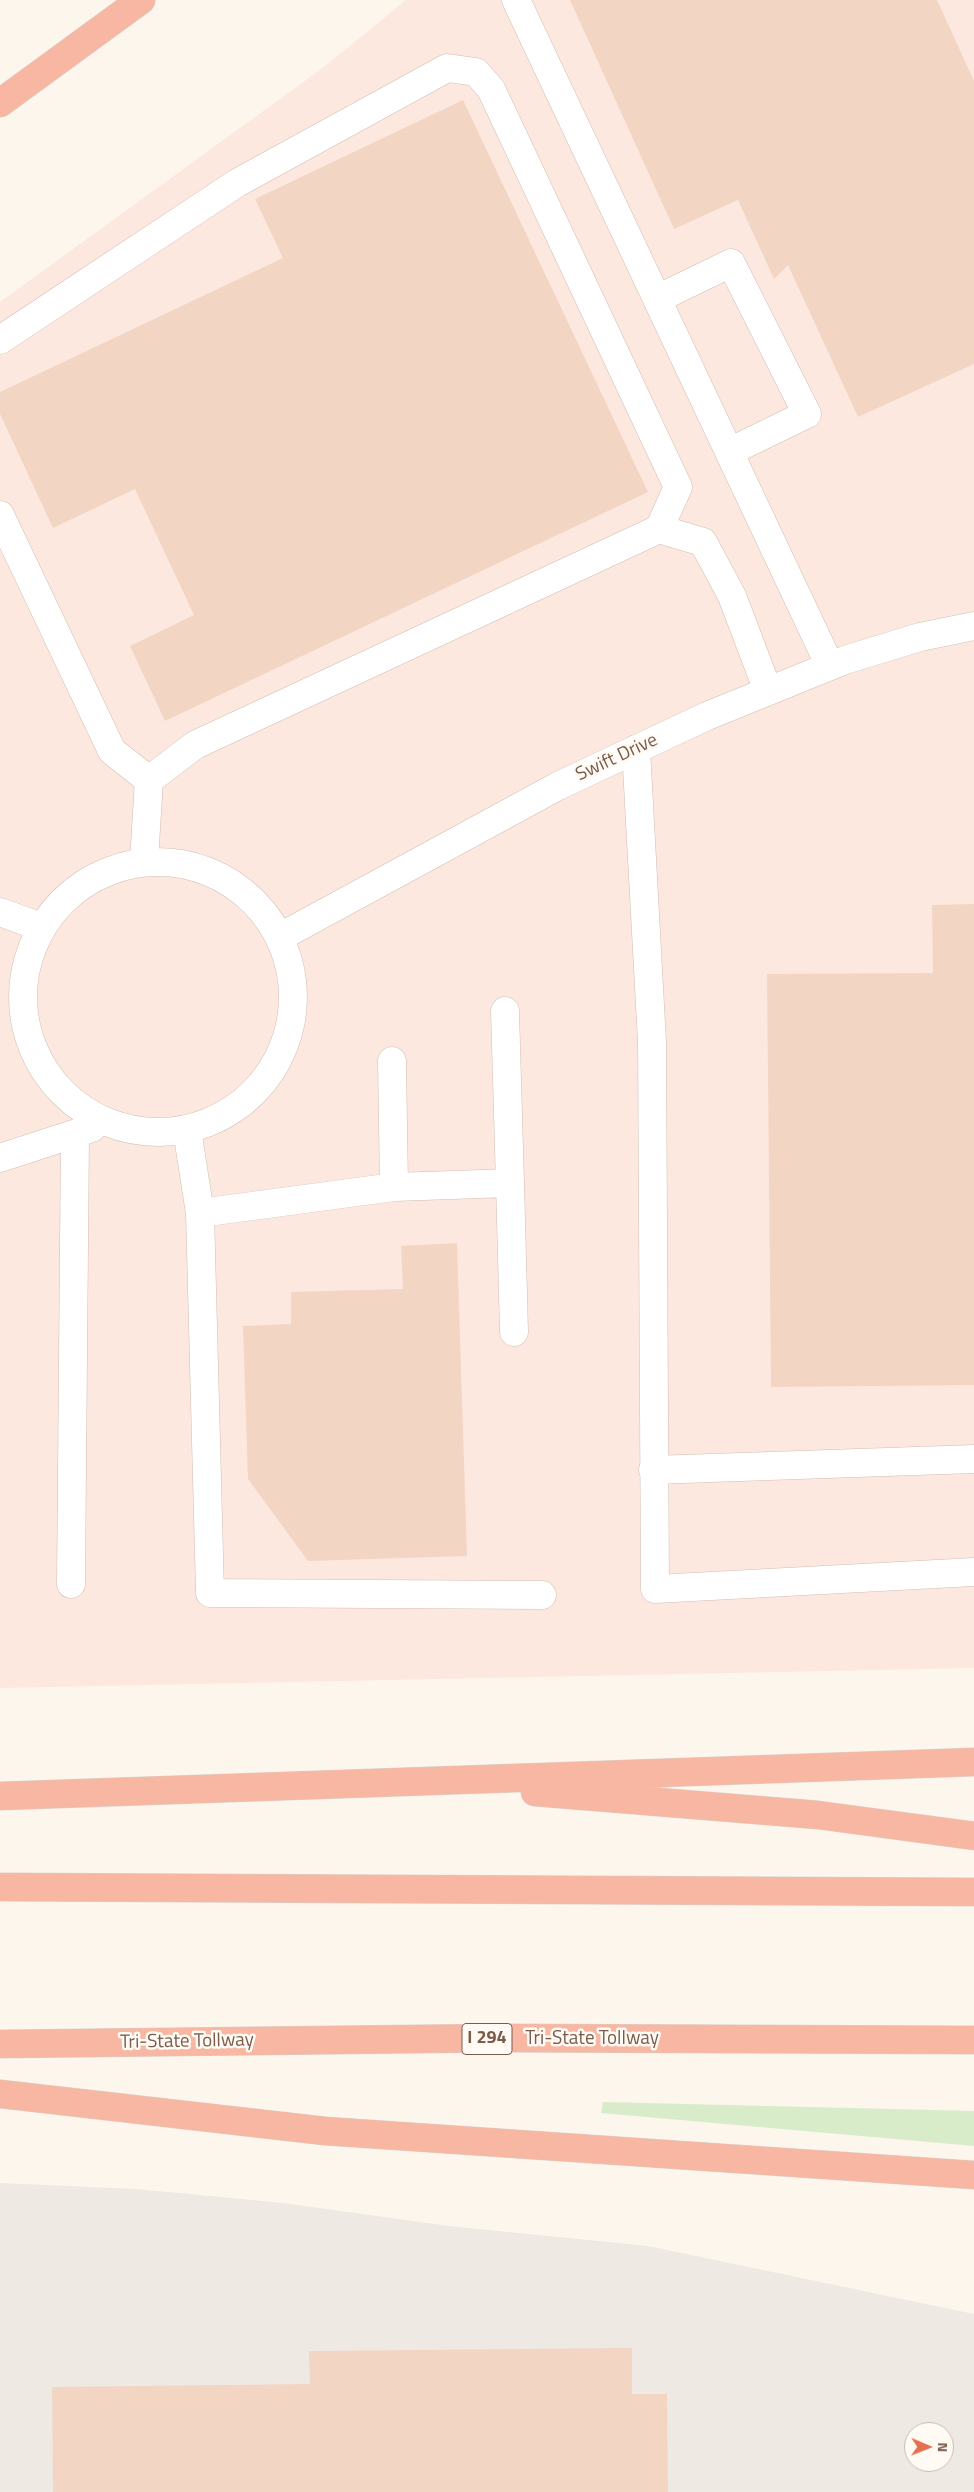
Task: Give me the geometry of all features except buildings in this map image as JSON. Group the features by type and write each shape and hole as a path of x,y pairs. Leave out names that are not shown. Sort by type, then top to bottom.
{"highway":[{"path":"0,103 141,0"},
{"path":"0,1796 974,1762"},
{"path":"406,1782 818,1815 974,1836"},
{"path":"0,1886 974,1892"},
{"name":"Tri-State Tollway","path":"0,2044 501,2038 974,2040"},
{"path":"0,2094 325,2131 974,2174"}],"street":[{"path":"516,0 830,666"},
{"path":"0,340 236,183 447,68 476,72 491,88 678,487 659,529 195,746 149,780 144,861"},
{"path":"656,299 731,263 808,414 729,452"},
{"path":"0,515 112,751 149,780"},
{"path":"659,529 703,542 732,596 768,692"},
{"name":"Swift Drive","path":"280,937 558,786 707,716 830,666 920,637 974,626"},
{"path":"636,749 652,1042 655,1589 974,1572"},
{"path":"144,861 185,863 224,877 257,902 280,937 293,976 293,1017 280,1056 257,1090 225,1115 187,1130 147,1133 107,1124 68,1099 38,1062 24,1018 24,971 41,927 60,902 84,882 113,868 144,861"},
{"path":"0,912 41,927"},
{"path":"506,1010 514,1332"},
{"path":"392,1061 394,1187"},
{"path":"0,1158 107,1124"},
{"path":"187,1130 200,1213 210,1593 542,1594"},
{"path":"71,1584 75,1134"},
{"path":"200,1213 394,1187 510,1183"},
{"path":"653,1470 974,1459"}],"shaded area":[{"path":"406,0 974,0 974,1668 0,1688 0,302 324,67"},
{"path":"0,2183 137,2189 283,2203 449,2226 648,2246 974,2314 974,2492 0,2492"}],"green space":[{"path":"603,2102 974,2111 974,2146 601,2113"}]}
